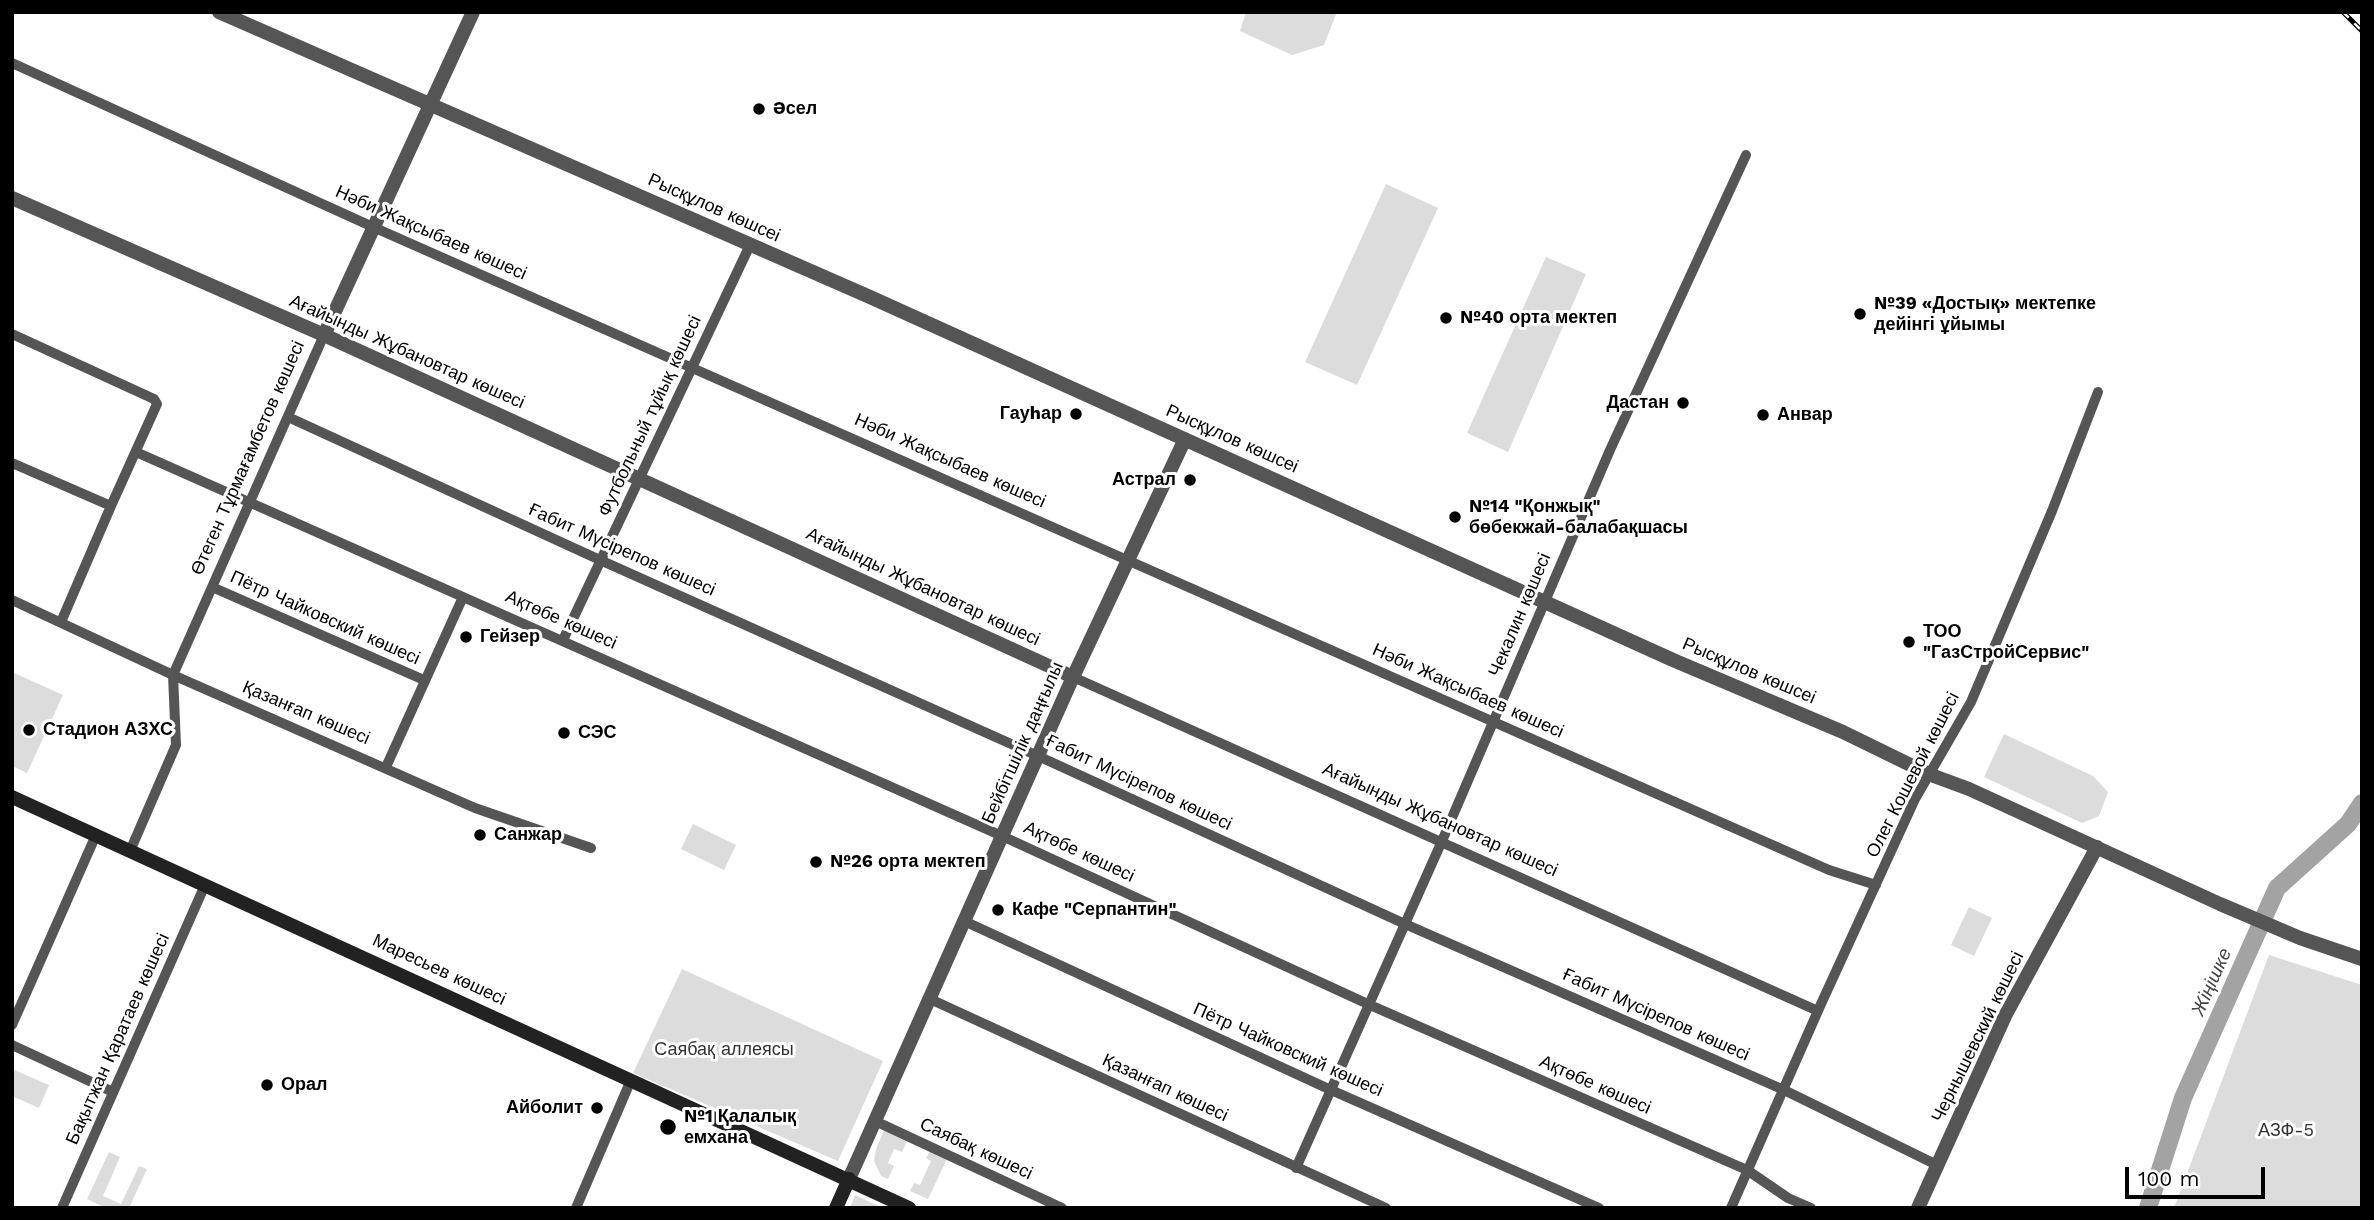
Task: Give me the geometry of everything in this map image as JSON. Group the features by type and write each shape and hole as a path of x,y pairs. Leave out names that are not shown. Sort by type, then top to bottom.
{"main road":[{"name":"Маресьев көшесі","path":"12,797 849,1179"},
{"name":"Бейбітшілік даңғылы","path":"836,1208 849,1179"},
{"path":"849,1179 909,1208"}],"street":[{"name":"Рысқұлов көшсеі","path":"219,12 431,107 542,152 1545,600 1673,660 1843,732 1931,775 1969,789 2300,939 2362,959"},
{"name":"Өтеген Тұрмағамбетов көшесі","path":"130,851 177,746 173,675 324,335 473,12"},
{"name":"Нәби Жақсыбаев көшесі","path":"12,64 373,227 1829,870 1876,885"},
{"name":"Чекалин көшесі","path":"1296,1168 1370,1006 1610,450 1745,155"},
{"name":"Ағайынды Жұбановтар көшесі","path":"12,198 324,335 1073,677 1818,1011"},
{"name":"Футбольный тұйық көшесі","path":"563,640 750,245"},
{"path":"12,334 154,399 157,408 61,622"},
{"name":"Олег Кошевой көшесі","path":"1731,1208 1915,799 1971,702 2052,511 2098,392"},
{"name":"Ғабит Мүсірепов көшесі","path":"288,417 1405,924 1784,1090 1937,1165"},
{"name":"Бейбітшілік даңғылы","path":"849,1179 1073,677 1185,439"},
{"name":"Ақтөбе көшесі","path":"136,453 251,501 1002,836 1370,1006 1747,1170 1788,1198 1811,1208"},
{"path":"12,463 111,506"},
{"name":"Пётр Чайковский көшесі","path":"212,587 424,680"},
{"path":"386,767 463,597"},
{"name":"Қазанғап көшесі","path":"12,600 173,675 475,808 591,848"},
{"path":"12,1025 96,835"},
{"name":"Чернышевский көшесі","path":"1917,1208 2006,1016 2097,847"},
{"name":"Бақытжан Қаратаев көшесі","path":"62,1208 205,885"},
{"name":"Пётр Чайковский көшесі","path":"964,921 1331,1090 1599,1208"},
{"name":"Қазанғап көшесі","path":"930,999 1386,1208"},
{"path":"12,1045 113,1093"},
{"path":"576,1208 631,1080"},
{"name":"Саябақ көшесі","path":"875,1121 1062,1208"}],"green space":[{"path":"1246,12 1337,12 1324,45 1292,55 1240,31"},
{"path":"1386,184 1438,208 1357,385 1305,362"},
{"path":"1546,257 1586,274 1508,452 1467,433"},
{"name":"Стадион АЗХС","path":"12,672 63,695 27,773 12,766"},
{"path":"2004,734 2093,776 2108,792 2099,816 2082,823 1984,777"},
{"path":"693,824 736,845 724,870 681,849"},
{"path":"1969,907 1992,918 1974,956 1951,945"},
{"name":"АЗФ-5","path":"2269,955 2362,985 2362,1208 2174,1208"},
{"name":"Саябақ аллеясы","path":"682,969 883,1061 838,1161 633,1073"},
{"path":"12,1069 49,1085 39,1108 12,1096"},
{"path":"884,1130 907,1141 902,1152 894,1149 888,1163 894,1166 888,1179 881,1176 874,1161"},
{"path":"930,1151 947,1159 928,1199 910,1191 914,1183 920,1185 931,1161 926,1158"},
{"path":"109,1152 120,1157 103,1196 121,1204 139,1166 147,1169 129,1208 106,1208 87,1199"},
{"path":"855,1195 883,1208 850,1208"}],"waterway":[{"name":"Жіңішке","path":"2148,1208 2183,1098 2277,888 2348,824 2362,803"}],"railway":[{"path":"2343,12 2362,31"}],"place":[{"name":"Əсел","path":"759,109"},
{"name":"№39 «Достық» мектепке дейінгі ұйымы","path":"1860,314"},
{"name":"№40 орта мектеп","path":"1446,318"},
{"name":"Дастан","path":"1683,403"},
{"name":"Гауhар","path":"1076,414"},
{"name":"Анвар","path":"1763,415"},
{"name":"Астрал","path":"1190,480"},
{"name":"№14 \"Қонжық\" бөбекжай-балабақшасы","path":"1455,517"},
{"name":"Гейзер","path":"466,637"},
{"name":"ТОО \"ГазСтройСервис\"","path":"1909,642"},
{"name":"Стадион АЗХС","path":"29,730"},
{"name":"СЭС","path":"564,733"},
{"name":"Санжар","path":"480,835"},
{"name":"№26 орта мектеп","path":"816,862"},
{"name":"Кафе \"Серпантин\"","path":"998,910"},
{"name":"Орал","path":"267,1085"},
{"name":"Айболит","path":"597,1108"},
{"name":"№1 Қалалық емхана","path":"668,1127"}]}
